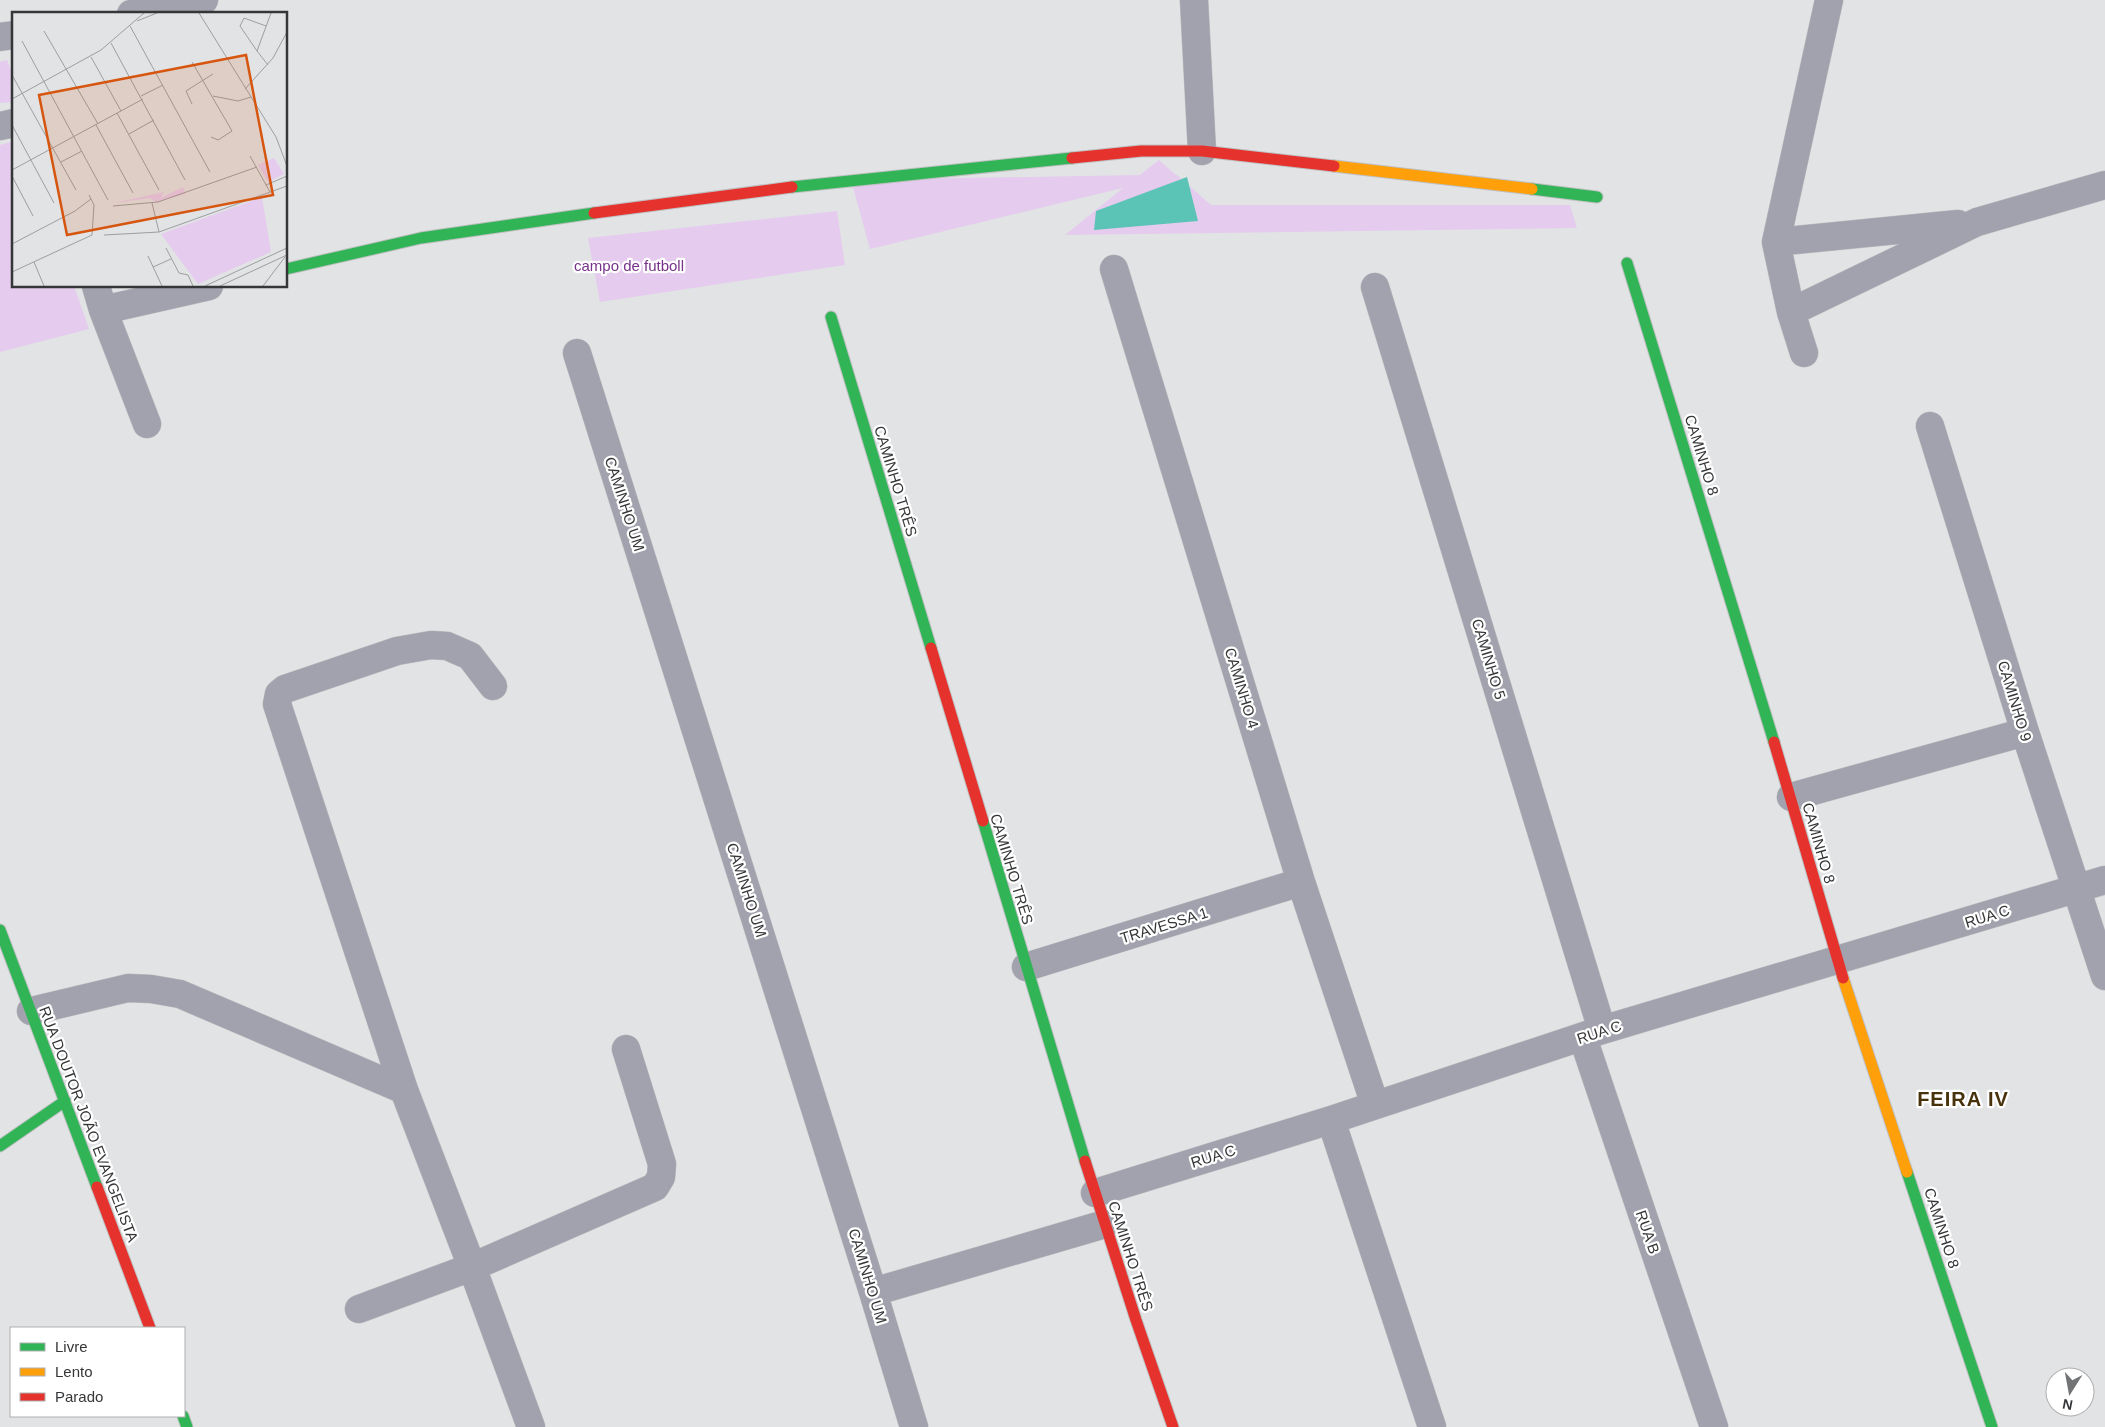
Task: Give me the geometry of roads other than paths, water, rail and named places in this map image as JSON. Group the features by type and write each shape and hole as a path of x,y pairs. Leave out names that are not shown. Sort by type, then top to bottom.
{"street":[{"path":"141,12 204,0"},
{"path":"1194,0 1202,151"},
{"path":"1804,353 1791,312 1776,242 1829,0"},
{"path":"288,269 421,238 516,223 827,182 1142,151 1202,151 1598,197"},
{"path":"1791,312 1977,222 2105,185"},
{"path":"1776,242 1977,222"},
{"name":"CAMINHO 8","path":"1627,263 1791,797 1837,961 1992,1427"},
{"name":"CAMINHO 4","path":"1114,269 1301,882 1375,1105"},
{"name":"CAMINHO 5","path":"1375,287 1592,1034"},
{"path":"147,424 100,298 191,288"},
{"name":"CAMINHO TRÊS","path":"831,317 1095,1193 1173,1427"},
{"name":"CAMINHO UM","path":"578,353 914,1427"},
{"name":"CAMINHO 9","path":"1930,426 2025,732 2105,976"},
{"path":"493,686 470,656 447,646 431,646 397,651 285,688 279,694 276,704 404,1090 531,1427"},
{"path":"1791,797 2025,732"},
{"name":"RUA C","path":"1095,1193 1331,1120 1592,1034 2105,880"},
{"name":"TRAVESSA 1","path":"1026,967 1301,882"},
{"name":"RUA DOUTOR JOÃO EVANGELISTA","path":"0,930 150,1327"},
{"path":"31,1011 128,988 164,990 180,994 404,1090"},
{"name":"RUA B","path":"1592,1034 1714,1427"},
{"path":"359,1309 472,1267 655,1186 660,1177 662,1164 626,1049"},
{"path":"0,1146 65,1101"},
{"path":"1331,1120 1432,1427"},
{"path":"873,1292 1105,1224"}],"district":[{"name":"FEIRA IV","path":"1963,1099"}],"park label":[{"name":"campo de futboll","path":"629,265"}]}
